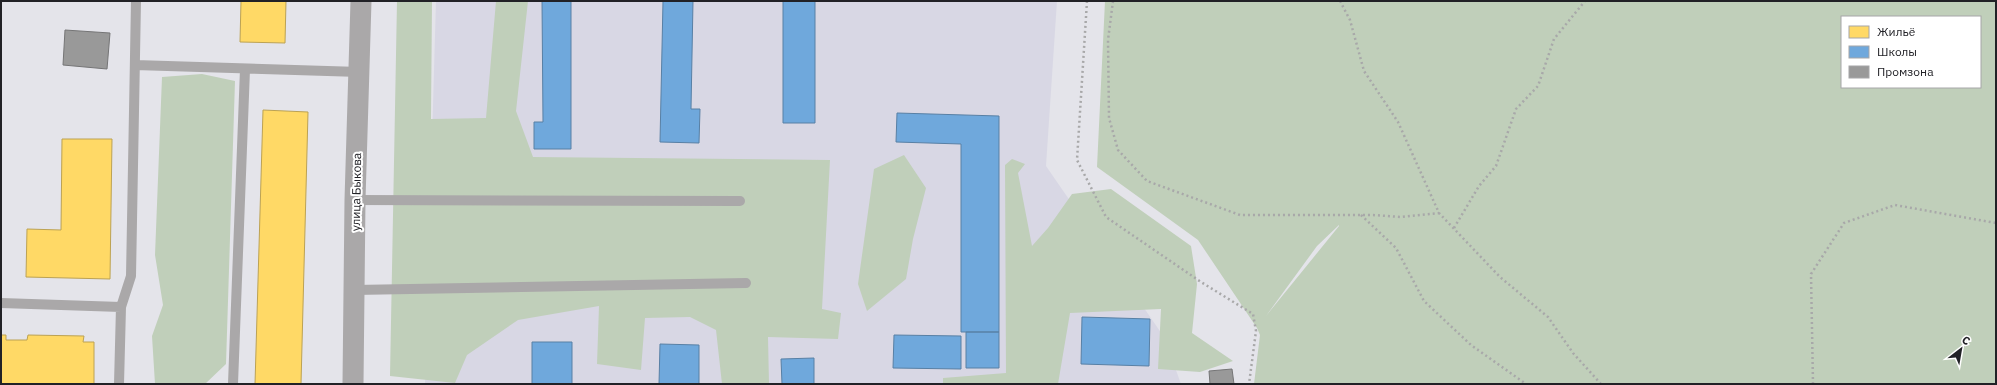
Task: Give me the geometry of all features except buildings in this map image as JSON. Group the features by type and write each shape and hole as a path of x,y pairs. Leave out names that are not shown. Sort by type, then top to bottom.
{"street":[{"name":"улица Быкова","path":"353,384 355,200 361,1"}],"lane":[{"path":"119,384 122,307 131,276 136,1"},
{"path":"135,65 360,72"},
{"path":"233,384 245,69"},
{"path":"355,200 740,201"},
{"path":"354,290 746,283"},
{"path":"1,302 122,307"}],"path":[{"path":"1087,1 1077,160 1106,217 1201,282 1253,314 1256,332 1249,384"},
{"path":"1113,1 1108,40 1109,118 1118,150 1147,182 1240,216 1277,217 1361,215 1401,217 1439,213"},
{"path":"1340,1 1350,20 1364,71 1398,122 1439,213 1500,277 1548,317 1574,353 1601,384"},
{"path":"1454,228 1478,186 1496,166 1516,109 1538,86 1554,39 1585,1"},
{"path":"1814,384 1811,274 1844,223 1895,204 1996,224"},
{"path":"1361,215 1396,248 1424,300 1472,345 1526,384"}],"shaded area":[{"path":"436,1 1057,1 1046,166 1164,337 1181,384 425,384"}],"green space":[{"path":"397,1 432,1 431,119 486,118 496,1 528,1 516,111 533,157 830,160 822,309 841,313 838,339 768,337 769,384 722,384 716,330 690,317 645,318 641,370 597,364 599,306 518,320 467,355 455,383 390,376"},
{"path":"1105,1 1996,1 1996,384 1254,384 1260,335 1257,328 1198,240 1097,167","holes":["1339,226 1266,316 1317,246"]},
{"path":"202,74 235,81 226,364 205,384 155,384 152,336 163,305 155,255 162,77"},
{"path":"904,155 926,188 913,239 906,279 867,311 858,284 874,169"},
{"path":"1012,159 1025,164 1018,173 1032,246 1048,228 1072,194 1111,189 1191,246 1197,284 1192,333 1233,361 1200,372 1158,369 1161,309 1070,313 1058,384 943,384 943,378 1006,373 1005,165"}]}
